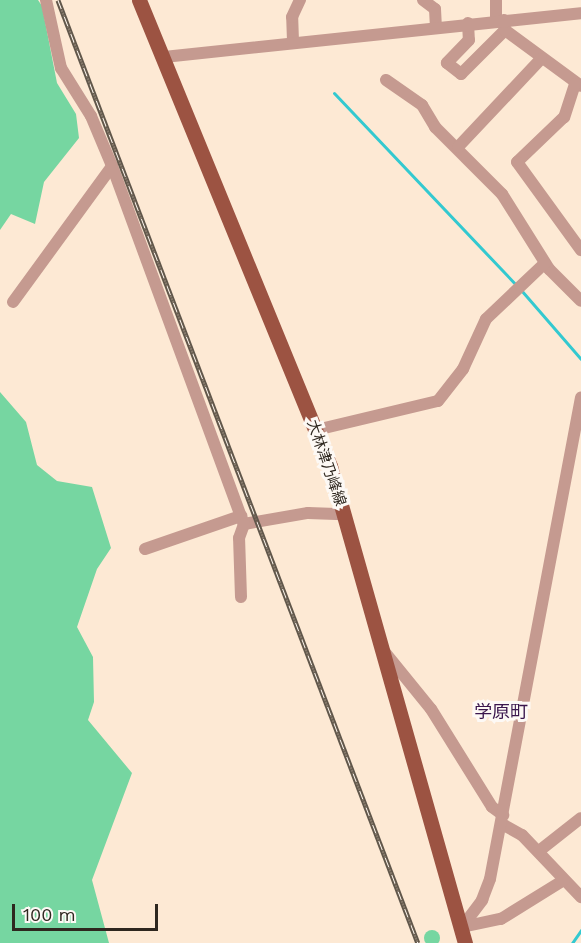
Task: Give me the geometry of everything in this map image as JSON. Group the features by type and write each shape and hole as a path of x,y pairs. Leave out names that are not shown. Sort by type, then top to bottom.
{"main road":[{"name":"大林津乃峰線","path":"139,0 316,430 343,514 465,943"}],"street":[{"path":"46,0 61,68 91,116 112,166 243,520 239,538 241,597"},
{"path":"293,41 292,17 300,0"},
{"path":"423,0 435,9 436,26"},
{"path":"496,0 502,24 541,59 578,85 564,117 517,162 581,250"},
{"path":"164,57 436,26 468,23 502,24 581,13"},
{"path":"468,23 469,40 447,63 461,74 502,24"},
{"path":"458,147 541,59"},
{"path":"386,80 422,105 435,127 458,147 522,221 545,263 581,301"},
{"path":"13,302 112,166"},
{"path":"316,430 438,401 463,369 486,319 545,263"},
{"path":"462,927 487,890 581,398"},
{"path":"145,549 243,520 308,513 343,514"},
{"path":"381,647 431,709 502,820 539,851 581,897"},
{"path":"539,851 581,818"},
{"path":"462,927 501,919 564,880"}],"green space":[{"path":"0,0 38,0 42,6 57,83 76,114 79,138 44,182 35,224 11,214 0,230"},
{"path":"0,392 26,422 37,465 57,481 92,487 111,548 97,569 77,627 93,657 94,702 88,720 132,773 92,880 109,943 0,943"},
{"path":"432,930 438,932 440,938 438,944 432,946 426,944 424,938 426,932"}],"waterway":[{"path":"334,93 517,286"},
{"path":"521,290 581,359"},
{"path":"572,943 581,930"}],"railway":[{"path":"58,0 418,943"}],"district":[{"name":"学原町","path":"501,712"}]}
